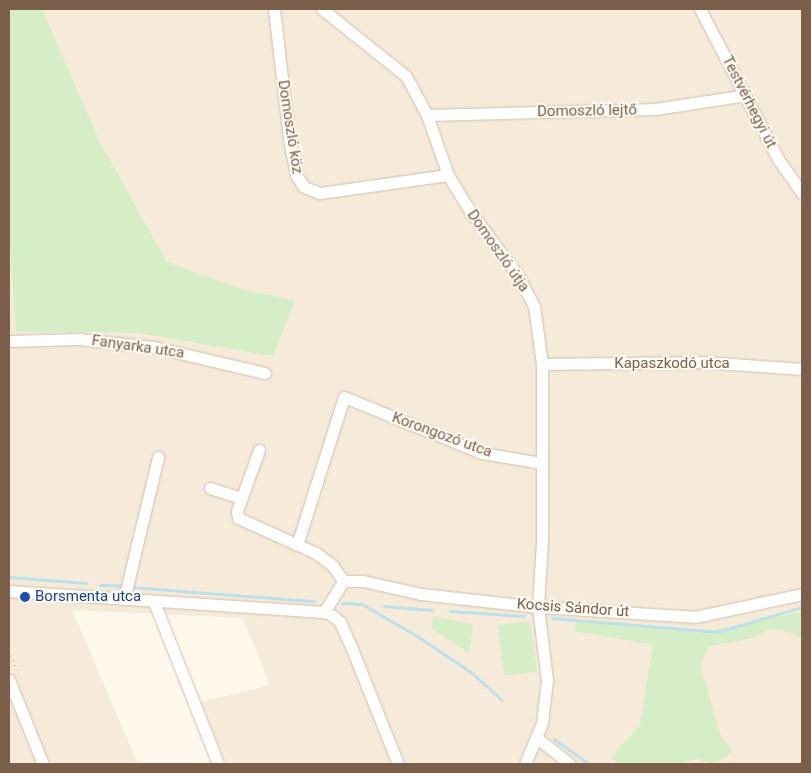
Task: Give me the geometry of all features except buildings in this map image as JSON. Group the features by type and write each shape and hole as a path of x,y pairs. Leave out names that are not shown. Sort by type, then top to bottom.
{"street":[{"name":"Domoszló köz","path":"274,9 289,138 296,174 304,187 320,193 448,175"},
{"name":"Domoszló útja","path":"322,9 406,76 427,115 448,175 470,211 528,291 538,325 542,364 542,541 538,607 547,680 537,738 525,764"},
{"name":"Testvérhegyi út","path":"700,9 786,172 802,193"},
{"name":"Domoszló lejtő","path":"427,115 655,109 746,95"},
{"name":"Fanyarka utca","path":"9,341 79,339 154,347 265,373"},
{"name":"Kapaszkodó utca","path":"542,364 704,362 802,369"},
{"name":"Korongozó utca","path":"297,545 344,397 482,453 542,463"},
{"path":"259,450 237,515 251,526 316,553 333,566 343,581 324,612"},
{"path":"126,591 158,457"},
{"path":"210,488 242,498"},
{"name":"Kocsis Sándor út","path":"343,581 363,581 421,594 538,607 694,617 802,594"},
{"path":"9,591 126,591 154,602 324,612 340,622 398,764"},
{"path":"154,602 218,764"},
{"path":"9,680 43,764"},
{"path":"537,738 570,764"}],"shaded area":[{"path":"42,9 802,9 802,764 226,764 201,702 270,685 243,618 72,610 138,764 9,764 9,236 16,332 137,333 273,356 295,300 242,289 167,262 100,142"}],"green space":[{"path":"9,9 42,9 100,142 167,262 242,289 295,300 273,356 137,333 16,332 9,236"},
{"path":"802,612 802,637 777,629 766,631 752,638 710,646 703,657 701,670 721,736 732,750 726,757 713,764 697,759 675,764 617,764 611,757 640,725 653,645 574,631 576,622 591,620 708,631"},
{"path":"434,616 473,625 469,653 431,628"},
{"path":"530,621 537,672 504,676 497,626"}],"waterway":[{"path":"9,577 87,583"},
{"path":"100,585 124,586"},
{"path":"130,587 314,601"},
{"path":"342,603 362,604 417,636 472,673 502,700"},
{"path":"384,606 432,610"},
{"path":"552,618 718,632 802,607"},
{"path":"450,611 524,616"},
{"path":"554,739 589,764"}],"place":[{"name":"Borsmenta utca","path":"25,597"}]}
